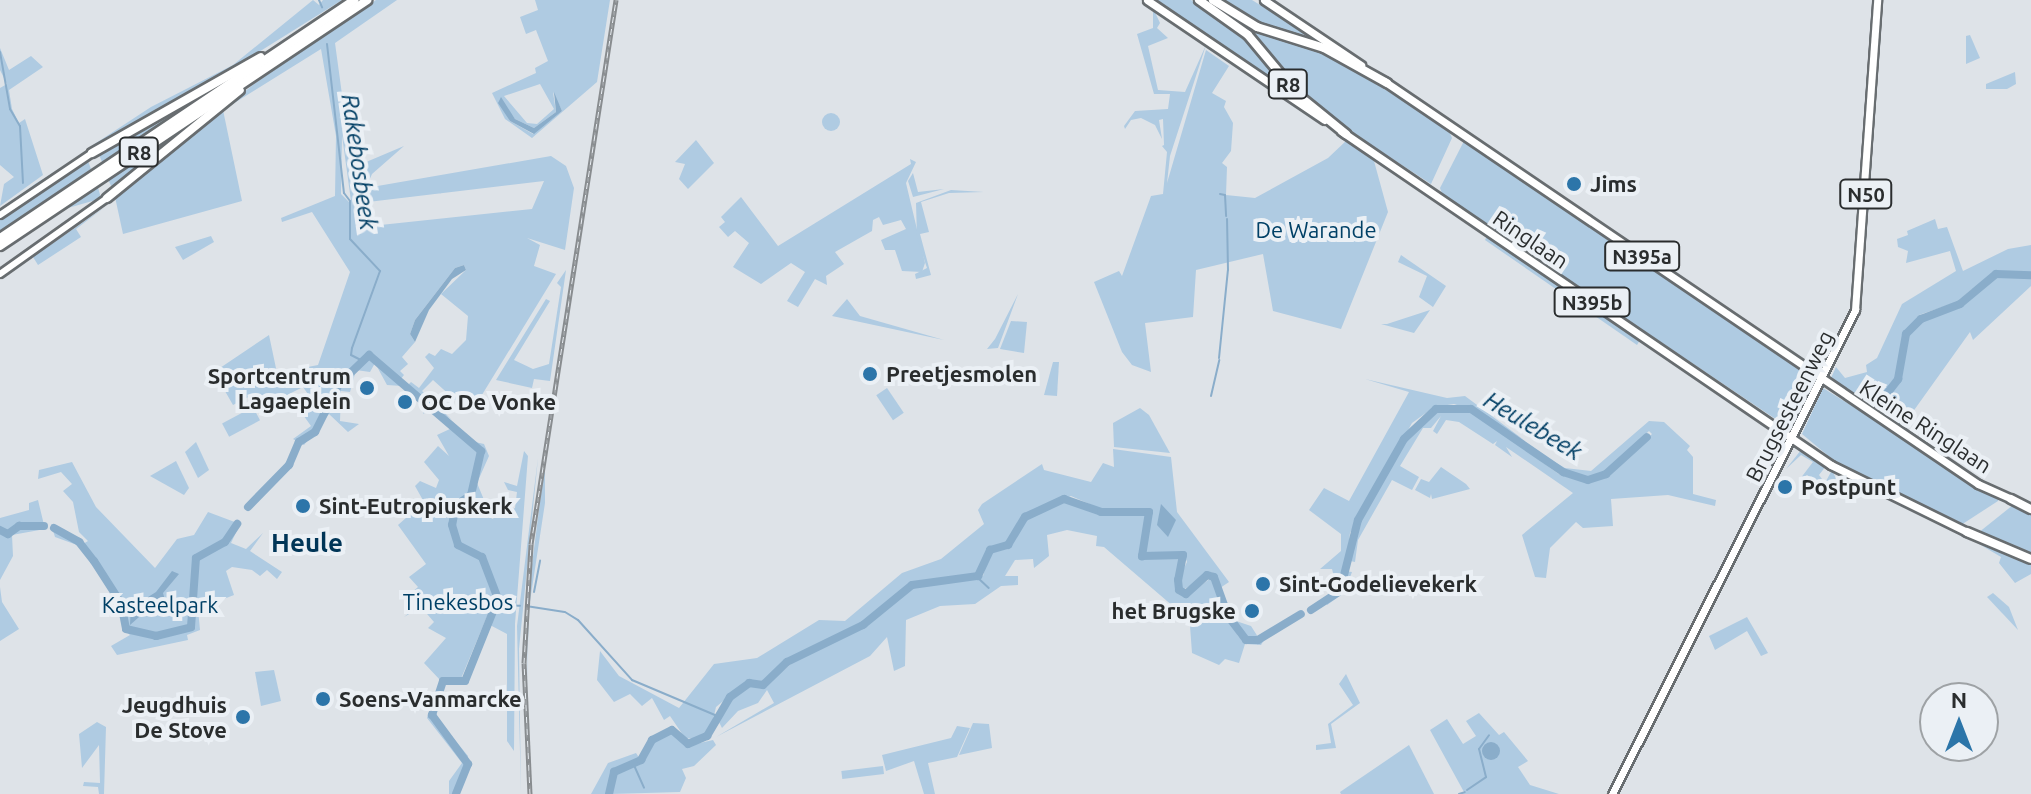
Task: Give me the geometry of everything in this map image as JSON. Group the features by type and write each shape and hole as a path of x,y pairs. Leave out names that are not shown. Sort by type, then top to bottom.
{"highway":[{"name":"R8","path":"0,246 278,56 354,0"},
{"name":"R8","path":"0,238 367,0"},
{"name":"R8","path":"1213,0 1258,45 1298,95 1346,134"},
{"name":"R8","path":"1201,1 1267,32 1324,48 1387,83"},
{"name":"R8","path":"92,153 278,56"},
{"name":"R8","path":"107,198 278,56"},
{"path":"2011,499 2031,509"},
{"name":"Ringlaan","path":"1967,532 2031,559"}],"main road":[{"name":"Ringlaan","path":"1147,0 1867,486 1967,532"},
{"name":"N395a","path":"1264,0 1823,380"},
{"name":"Brugsesteenweg","path":"1612,794 1848,332 1858,296 1877,0"},
{"path":"0,215 92,153"},
{"path":"0,274 107,198"},
{"name":"Kleine Ringlaan","path":"1823,380 1978,484 2011,499"}],"green space":[{"path":"313,0 319,5 323,0 342,0 227,72 97,147 93,145 151,107 233,65"},
{"path":"376,0 397,0 335,43 352,168 404,146 372,174 366,188 551,156 566,166 574,188 565,250 527,238 540,245 534,266 556,274 477,403 470,405 464,399 463,407 433,380 422,391 452,420 434,407 423,414 426,406 402,386 387,385 375,363 370,372 356,370 350,392 341,391 340,421 359,424 348,432 329,414 304,445 293,439 311,426 301,412 310,397 303,387 273,402 254,394 233,405 214,372 269,335 277,373 318,365 350,272 312,212 282,222 281,218 335,196 336,136 321,49 223,110 242,201 123,234 115,197 254,84","holes":["342,135 351,201 349,212 349,202 341,194","544,181 532,209 371,226 368,202","464,265 466,270 441,294 468,316 466,340 452,354 441,349 435,356 429,353 425,357 434,368 419,388 411,382 407,386 388,374 400,380 404,375 400,371 408,364 402,357 415,342 410,334 415,320 455,268"]},
{"path":"535,0 610,0 597,82 532,138 505,119 492,93 536,73 535,68 548,61 536,30 526,34 520,17 538,10","holes":["540,84 554,109 537,124 527,123 504,96","553,92 562,111 533,134 510,121 501,101 515,119 534,128 556,112"]},
{"path":"1154,0 1191,0 1243,35 1292,94"},
{"path":"1222,0 1252,0 1329,48 1263,27"},
{"name":"De Warande","path":"1153,8 1160,23 1157,28 1168,38 1148,46 1158,90 1185,92 1206,45 1170,156 1167,183 1206,50 1229,66 1212,93 1226,101 1224,107 1233,123 1231,151 1222,163 1227,167 1226,195 1255,198 1328,158 1347,140 1374,161 1388,212 1341,329 1273,311 1263,254 1196,270 1193,317 1145,323 1151,372 1132,365 1122,352 1094,282 1119,271 1122,276 1151,196 1163,194 1167,152 1162,146 1163,119 1159,120 1162,139 1155,125 1141,118 1131,120 1125,129 1124,126 1135,111 1168,109 1170,94 1154,94 1137,34 1153,28"},
{"path":"1232,16 1276,37 1331,54 1449,131 1452,138 1431,184 1331,119 1290,83 1265,48"},
{"path":"1970,35 1980,58 1966,64 1966,36"},
{"path":"0,48 9,70 31,56 43,67 9,90 12,109 19,123 25,119 43,175 0,206 4,184 14,177 0,165 0,88 7,84 0,70"},
{"path":"2015,72 2016,84 2007,89 1986,89 1986,84"},
{"path":"236,74 175,114 102,162 98,152"},
{"path":"230,96 114,188 112,188 107,177"},
{"path":"831,113 840,122 831,131 822,122"},
{"path":"696,140 714,163 688,189 679,179 685,164 675,162"},
{"path":"1464,141 1812,376 1814,382 1789,428 1443,196 1440,188"},
{"path":"83,156 0,211 35,184"},
{"path":"910,159 916,162 906,183 925,263 922,272 902,271 895,250 885,250 881,240 906,229 901,220 883,225 879,217 873,220 872,231 835,252 844,264 826,276 827,285 815,279 798,307 787,301 805,272 791,263 761,284 733,267 749,243 735,231 728,237 719,227 725,222 721,217 741,197 778,246 911,164"},
{"path":"88,161 91,169 0,233 0,217"},
{"path":"913,173 918,192 944,189 913,197 908,181"},
{"path":"97,184 101,198 0,227 0,212"},
{"path":"951,190 984,192 949,193 921,202 929,232 920,234 931,275 916,279 915,274 927,268 917,238 916,203"},
{"path":"105,207 76,229 81,237 38,265 33,257"},
{"path":"1935,219 1938,229 1947,227 1963,271 2008,249 2031,245 2031,286 1973,340 1970,332 1902,427 1831,378 1836,367 1845,378 1867,372 1866,365 1877,358 1902,304 1956,271 1950,251 1906,263 1908,251 1898,247 1897,239 1908,235 1907,231","holes":["1972,289 1976,292 1959,308 1919,315 1957,302"]},
{"path":"211,236 214,242 183,260 175,247"},
{"path":"1487,236 1640,340 1637,345 1485,240"},
{"path":"1401,255 1446,286 1433,307 1419,297 1427,276 1398,262"},
{"path":"566,270 550,381 534,379 532,388 496,380 546,299 550,301 514,360 533,369 549,364 561,287 557,283"},
{"path":"1018,294 998,348 987,349 995,339"},
{"path":"847,299 860,316 944,340 832,316"},
{"path":"1430,310 1414,333 1381,324 1387,324"},
{"path":"1011,321 1027,322 1024,353 1000,349"},
{"path":"1053,362 1059,362 1057,396 1044,395"},
{"path":"1365,379 1447,398 1465,396 1524,440 1478,412 1454,404 1434,407 1412,423 1350,533 1345,571 1352,572 1344,593 1327,605 1324,600 1337,589 1332,569 1320,569 1341,551 1341,534 1309,510 1324,488 1349,501 1409,392"},
{"path":"887,388 904,413 893,420 876,395"},
{"path":"1823,388 1999,497 1998,501 1961,525 1838,464 1802,434"},
{"path":"253,407 260,420 229,437 222,423"},
{"path":"1457,407 1474,413 1560,475 1586,481 1607,476 1652,434 1649,431 1605,471 1590,477 1566,472 1524,444 1565,468 1591,471 1649,421 1664,422 1690,446 1687,450 1693,457 1693,494 1716,500 1715,506 1668,495 1611,499 1613,526 1583,528 1576,522 1550,548 1546,578 1535,577 1522,535 1573,493 1506,447 1512,457 1495,445 1497,441 1493,444 1459,422 1446,420 1437,434 1433,431 1441,416 1431,428 1423,428 1400,466 1419,477 1412,490 1392,480 1358,540 1355,562 1350,561 1358,527 1410,434 1429,415"},
{"path":"1140,408 1149,415 1170,453 1114,447 1113,423"},
{"name":"Tinekesbos","path":"452,428 466,440 484,444 489,456 477,483 492,519 515,508 517,492 508,490 504,482 517,486 524,451 528,456 515,624 514,751 507,741 507,634 490,625 475,657 497,604 493,602 460,681 441,681 424,663 446,638 428,628 434,622 421,607 404,617 420,604 411,593 418,587 409,577 426,564 398,525 424,502 415,486 420,481 436,488 439,480 424,462 438,446 449,456 437,435"},
{"path":"196,442 209,470 198,478 185,452"},
{"path":"1113,449 1171,457 1177,512 1229,582 1220,588 1236,621 1251,626 1258,637 1249,640 1233,623 1212,572 1183,590 1179,578 1187,562 1184,553 1153,557 1145,555 1143,549 1140,557 1181,558 1177,594 1189,594 1211,578 1238,636 1248,643 1266,637 1261,645 1245,644 1239,663 1225,659 1219,665 1192,653 1190,626 1174,607 1104,547 1096,546 1097,536 1067,530 1047,535 1049,556 1034,568 1033,559 1015,560 1005,576 1018,576 1018,585 1001,586 975,604 940,606 906,620 905,666 894,671 887,637 870,656 716,737 774,703 767,690 758,703 738,711 722,728 716,716 730,698 754,685 764,686 802,655 862,628 914,586 983,576 989,554 1012,543 1029,515 1069,499 1101,513 1150,515 1151,511 1101,509 1071,496 1025,514 1009,542 987,550 979,574 907,586 862,625 800,652 761,683 746,682 716,707 711,729 694,739 685,738 670,716 664,720 652,698 642,706 630,694 614,702 597,680 600,651 619,676 679,708 714,664 757,658 819,620 845,621 902,573 941,559 984,524 978,510 982,504 1042,464 1044,470 1091,482 1103,463 1114,467"},
{"path":"1801,450 1826,466 1819,475 1825,483 1832,470 1839,485 1832,481 1824,486 1807,475 1800,479 1813,462 1801,455 1786,469"},
{"path":"538,458 519,649 521,794 517,626"},
{"path":"176,461 189,488 184,495 150,476"},
{"name":"Kasteelpark","path":"72,462 96,507 155,568 177,539 194,535 208,512 240,524 231,543 246,549 263,533 250,551 282,572 277,579 267,570 260,576 252,570 232,567 226,571 234,595 198,609 200,630 187,635 188,640 117,655 111,646 130,635 123,629 120,607 92,561 77,545 55,537 51,524 83,544 88,541 79,532 73,502 63,491 72,484 61,472 38,479 39,470"},
{"path":"545,463 545,503 529,608 526,715 529,588"},
{"path":"1441,467 1470,489 1432,499 1431,494 1430,498 1415,490 1421,479 1429,482"},
{"path":"38,500 45,529 12,535 13,556 0,580 0,533 7,531 0,529 0,518 29,510 29,503"},
{"path":"2013,505 2031,512 2031,557 1978,533"},
{"path":"1969,538 2031,564 2031,574 2015,583 1999,563 2001,557"},
{"path":"0,587 2,602 19,629 0,641"},
{"path":"1993,593 2009,607 2018,630 1987,597"},
{"path":"1747,617 1768,653 1761,656 1747,631 1715,650 1709,636"},
{"path":"274,670 281,701 261,706 255,672"},
{"path":"1346,674 1360,703 1331,724 1336,748 1316,750 1316,745 1331,743 1328,724 1353,705 1339,684"},
{"path":"437,689 442,693 436,717 468,756 455,794 449,794 449,781 462,763 427,718"},
{"path":"1479,713 1499,735 1504,732 1528,761 1518,767 1530,785 1559,794 1459,794 1464,792 1430,730 1447,719 1463,744 1476,736 1466,721"},
{"path":"97,722 106,727 104,794 99,794 98,787 83,786 84,782 100,783 99,745 82,768 79,734"},
{"path":"973,723 989,724 992,748 959,755"},
{"path":"957,726 970,728 957,757 928,763 935,794 924,794 914,761 886,771 882,755 951,738"},
{"path":"675,733 687,746 713,740 716,745 694,766 682,769 686,778 680,792 610,794 617,770 644,762 657,738"},
{"path":"1409,745 1434,794 1341,794 1340,792"},
{"path":"636,753 640,759 612,772 607,794 591,794 608,763"},
{"path":"883,766 884,774 842,779 841,771"}],"shaded area":[{"path":"554,92 562,111 534,134 510,121 498,103 501,97 515,119 534,128 556,112"},
{"path":"464,265 466,270 452,279 429,310 415,342 410,334 415,320 455,268"},
{"path":"1161,504 1176,520 1168,537 1157,525"},
{"path":"172,571 179,574 163,593 167,607 147,610 130,625 131,602 137,604 156,592"},
{"path":"1487,742 1495,742 1500,751 1498,758 1487,760 1482,755 1482,747"}],"waterway":[{"name":"Rakebosbeek","path":"319,0 322,7"},
{"name":"Rakebosbeek","path":"327,44 344,193 350,201 350,239 380,271 352,348 351,355 361,360"},
{"path":"0,52 10,109 20,126 23,183"},
{"path":"1220,194 1225,195 1226,216"},
{"path":"1219,358 1228,270 1227,219"},
{"name":"Heulebeek","path":"1878,405 1898,379 1906,334 1921,319 1960,304 1996,274 2031,275"},
{"name":"Heulebeek","path":"248,507 289,465 299,442 315,432 339,384 369,355 481,451 471,495 456,505 452,525 458,545 482,557 498,599 465,681 443,681 432,715 468,764 456,794"},
{"path":"1211,396 1219,360"},
{"name":"Heulebeek","path":"1311,610 1340,591 1358,520 1404,439 1436,409 1471,409 1563,472 1588,480 1606,474 1647,437"},
{"name":"Heulebeek","path":"609,794 614,772 641,760 652,740 672,730 688,744 707,736 730,697 749,683 763,685 787,662 863,625 912,585 978,576 990,550 1008,545 1025,517 1064,499 1101,512 1149,512 1142,556 1183,555 1178,580 1179,590 1186,594 1207,575 1214,577 1228,616 1246,640 1258,640 1301,614"},
{"name":"Heulebeek","path":"54,528 79,542 94,561 121,603 126,629 156,636 191,627 196,558 225,542 237,524"},
{"name":"Heulebeek","path":"0,530 8,534 19,526 44,526"},
{"path":"534,592 540,561"},
{"path":"977,577 989,588"},
{"path":"496,605 520,606"},
{"path":"526,606 565,612 578,620 632,680 715,715"},
{"path":"1467,790 1486,777 1479,749 1489,735"},
{"path":"633,763 644,788"},
{"path":"1459,794 1465,792"}],"railway":[{"path":"530,794 524,663 531,544 616,0"}],"place":[{"name":"Jims","path":"1574,184"},
{"name":"Preetjesmolen","path":"870,374"},
{"name":"Sportcentrum Lagaeplein","path":"367,388"},
{"name":"OC De Vonke","path":"405,402"},
{"name":"Postpunt","path":"1785,487"},
{"name":"Sint-Eutropiuskerk","path":"303,506"},
{"name":"Sint-Godelievekerk","path":"1263,584"},
{"name":"het Brugske","path":"1252,611"},
{"name":"Soens-Vanmarcke","path":"323,699"},
{"name":"Jeugdhuis De Stove","path":"243,717"}],"district":[{"name":"Heule","path":"307,543"}]}
